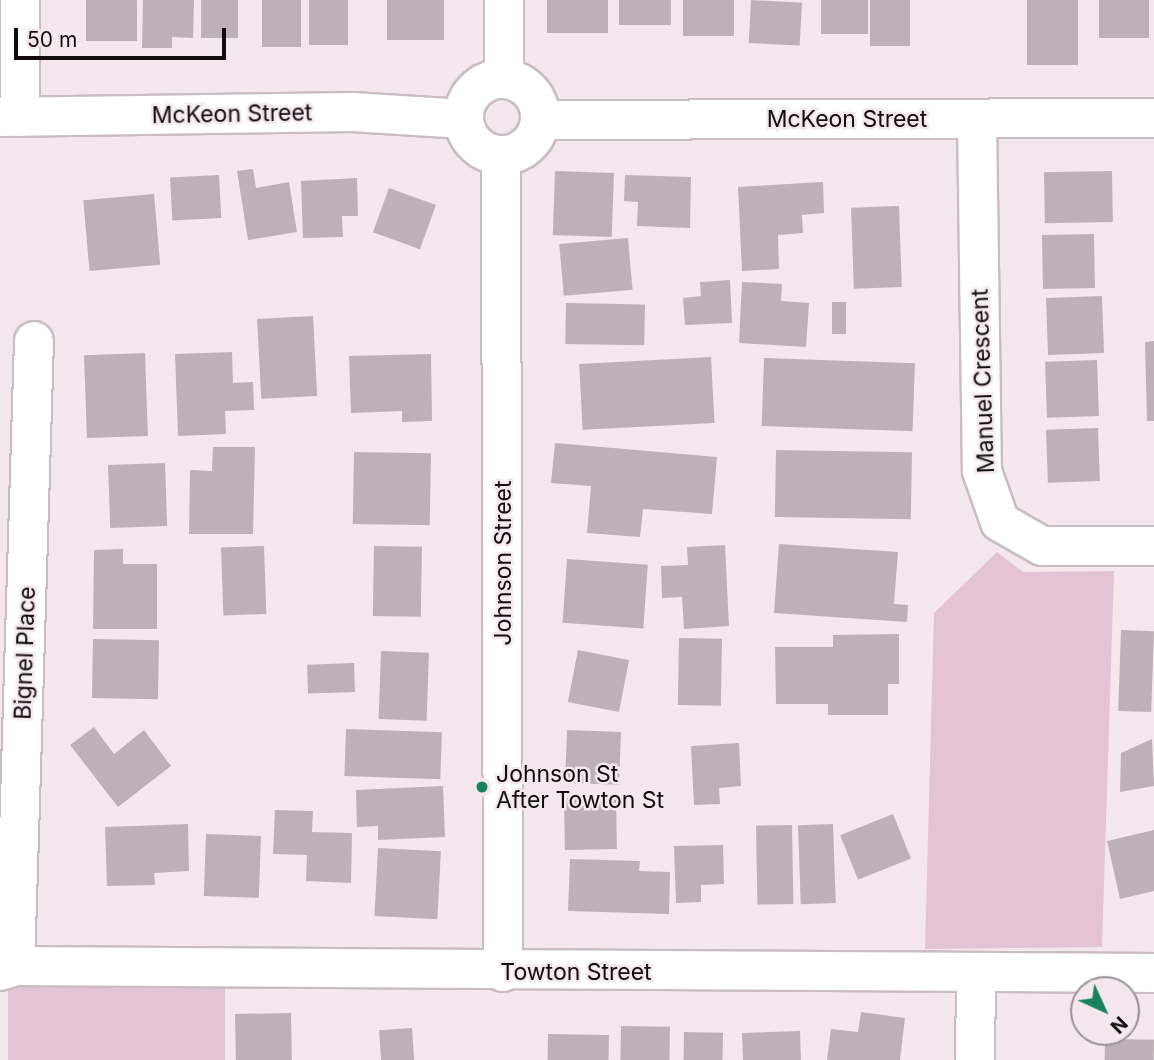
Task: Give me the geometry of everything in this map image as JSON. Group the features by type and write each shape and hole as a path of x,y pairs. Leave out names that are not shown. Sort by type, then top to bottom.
{"street":[{"path":"10,117 20,0"},
{"path":"504,0 504,78"},
{"path":"504,78 534,96 540,120 526,146 501,155 478,147 464,119 478,87 504,78"},
{"name":"McKeon Street","path":"10,117 352,112 464,119"},
{"name":"McKeon Street","path":"540,120 1154,118"},
{"name":"Manuel Crescent","path":"977,119 982,471 1000,522 1042,547 1154,546"},
{"name":"Johnson Street","path":"501,155 503,972"},
{"name":"Bignel Place","path":"8,968 34,341"},
{"name":"Towton Street","path":"8,968 1154,973"},
{"path":"975,1060 976,972"}],"shaded area":[{"path":"997,552 1023,572 1114,571 1102,947 925,949 934,613"},
{"path":"8,970 225,970 225,1060 8,1060"}],"building":[{"path":"86,0 137,0 137,41 86,41"},
{"path":"143,0 194,0 193,38 172,37 172,48 142,48"},
{"path":"201,0 238,0 238,38 201,38"},
{"path":"262,0 301,0 301,47 262,47"},
{"path":"309,0 348,0 348,45 309,45"},
{"path":"387,0 444,0 444,40 387,40"},
{"path":"547,0 608,0 608,33 547,33"},
{"path":"619,0 671,0 671,25 619,25"},
{"path":"683,0 734,0 734,36 683,36"},
{"path":"751,0 802,3 800,46 749,43"},
{"path":"821,0 868,0 868,34 821,34"},
{"path":"870,0 910,0 910,46 870,46"},
{"path":"1027,0 1078,0 1078,65 1027,65"},
{"path":"1099,0 1149,0 1149,38 1099,38"},
{"path":"253,169 256,188 289,182 297,232 248,240 237,171"},
{"path":"555,171 614,173 612,237 553,235"},
{"path":"1112,171 1113,222 1045,223 1044,172"},
{"path":"219,175 221,218 172,221 170,178"},
{"path":"625,175 691,177 690,228 637,226 638,202 624,201"},
{"path":"357,178 358,216 342,216 343,237 303,238 301,181"},
{"path":"823,182 824,213 802,215 803,233 778,235 779,269 742,271 738,187"},
{"path":"389,188 436,205 420,249 373,232"},
{"path":"154,194 160,265 89,271 83,200"},
{"path":"899,206 902,287 854,289 851,208"},
{"path":"1094,234 1095,288 1043,289 1042,235"},
{"path":"628,238 633,290 564,296 559,244"},
{"path":"730,280 732,323 685,325 683,298 701,296 700,282"},
{"path":"742,282 782,284 781,301 809,303 806,347 739,343"},
{"path":"1102,296 1104,353 1048,355 1046,298"},
{"path":"832,302 846,302 846,334 832,334"},
{"path":"566,303 645,304 644,345 565,344"},
{"path":"313,316 317,396 261,399 257,319"},
{"path":"1154,341 1154,421 1147,421 1145,342"},
{"path":"232,352 233,383 253,382 254,410 225,411 226,434 178,436 175,354"},
{"path":"145,353 148,436 87,438 84,355"},
{"path":"431,354 432,421 402,422 402,411 351,413 349,356"},
{"path":"711,357 714,423 583,430 579,364"},
{"path":"764,358 915,363 913,431 762,426"},
{"path":"1097,360 1099,416 1047,418 1045,362"},
{"path":"1098,428 1100,481 1048,483 1046,430"},
{"path":"555,443 717,457 712,514 643,509 640,537 587,533 591,486 551,483"},
{"path":"213,447 255,447 253,534 189,534 190,470 212,471"},
{"path":"776,450 912,452 911,519 775,517"},
{"path":"354,452 431,453 430,525 353,524"},
{"path":"165,463 167,526 110,528 108,465"},
{"path":"779,544 898,552 894,604 908,605 907,622 774,613"},
{"path":"725,545 729,626 684,629 682,597 662,598 661,566 688,565 687,547"},
{"path":"264,546 266,614 223,615 221,548"},
{"path":"374,546 422,547 421,617 373,616"},
{"path":"123,549 123,564 157,564 157,629 93,629 94,550"},
{"path":"567,559 648,565 643,628 563,623"},
{"path":"1121,630 1154,631 1151,712 1118,711"},
{"path":"899,634 899,684 888,684 888,715 828,715 828,704 776,704 775,647 833,647 833,635"},
{"path":"679,638 722,639 721,706 678,705"},
{"path":"93,639 159,640 158,699 92,698"},
{"path":"578,650 629,660 619,712 568,702"},
{"path":"381,651 429,653 427,721 379,719"},
{"path":"354,663 355,692 308,694 307,665"},
{"path":"94,727 114,754 144,730 171,766 118,807 70,745"},
{"path":"346,729 442,732 440,779 344,776"},
{"path":"567,730 621,732 619,785 565,783"},
{"path":"1152,739 1154,786 1120,792 1121,753"},
{"path":"739,743 741,786 719,788 720,804 694,805 691,746"},
{"path":"443,786 445,837 378,840 378,826 357,827 356,790"},
{"path":"616,797 617,849 565,850 564,798"},
{"path":"275,810 313,811 312,832 352,833 351,883 306,881 307,855 273,854"},
{"path":"893,814 911,859 858,880 840,835"},
{"path":"188,824 189,871 154,873 155,885 107,886 105,827"},
{"path":"833,824 836,903 801,904 798,825"},
{"path":"792,825 793,904 757,905 756,826"},
{"path":"1154,830 1154,891 1120,899 1107,841"},
{"path":"206,834 261,836 259,898 204,896"},
{"path":"723,845 724,884 701,885 701,902 676,903 674,846"},
{"path":"378,848 441,851 437,919 374,916"},
{"path":"570,859 640,861 639,871 670,872 669,914 568,911"},
{"path":"861,1012 905,1018 900,1060 827,1060 831,1029 858,1032"},
{"path":"291,1013 292,1060 236,1060 235,1014"},
{"path":"621,1026 670,1027 669,1060 620,1060"},
{"path":"412,1028 414,1060 381,1060 379,1030"},
{"path":"800,1031 801,1060 743,1060 742,1033"},
{"path":"684,1032 723,1033 723,1060 684,1060"},
{"path":"548,1034 609,1035 609,1060 548,1060"},
{"path":"1140,1040 1154,1040 1154,1060 1105,1060 1105,1046 1140,1046"}],"place":[{"name":"Johnson St After Towton St","path":"482,787"}]}
